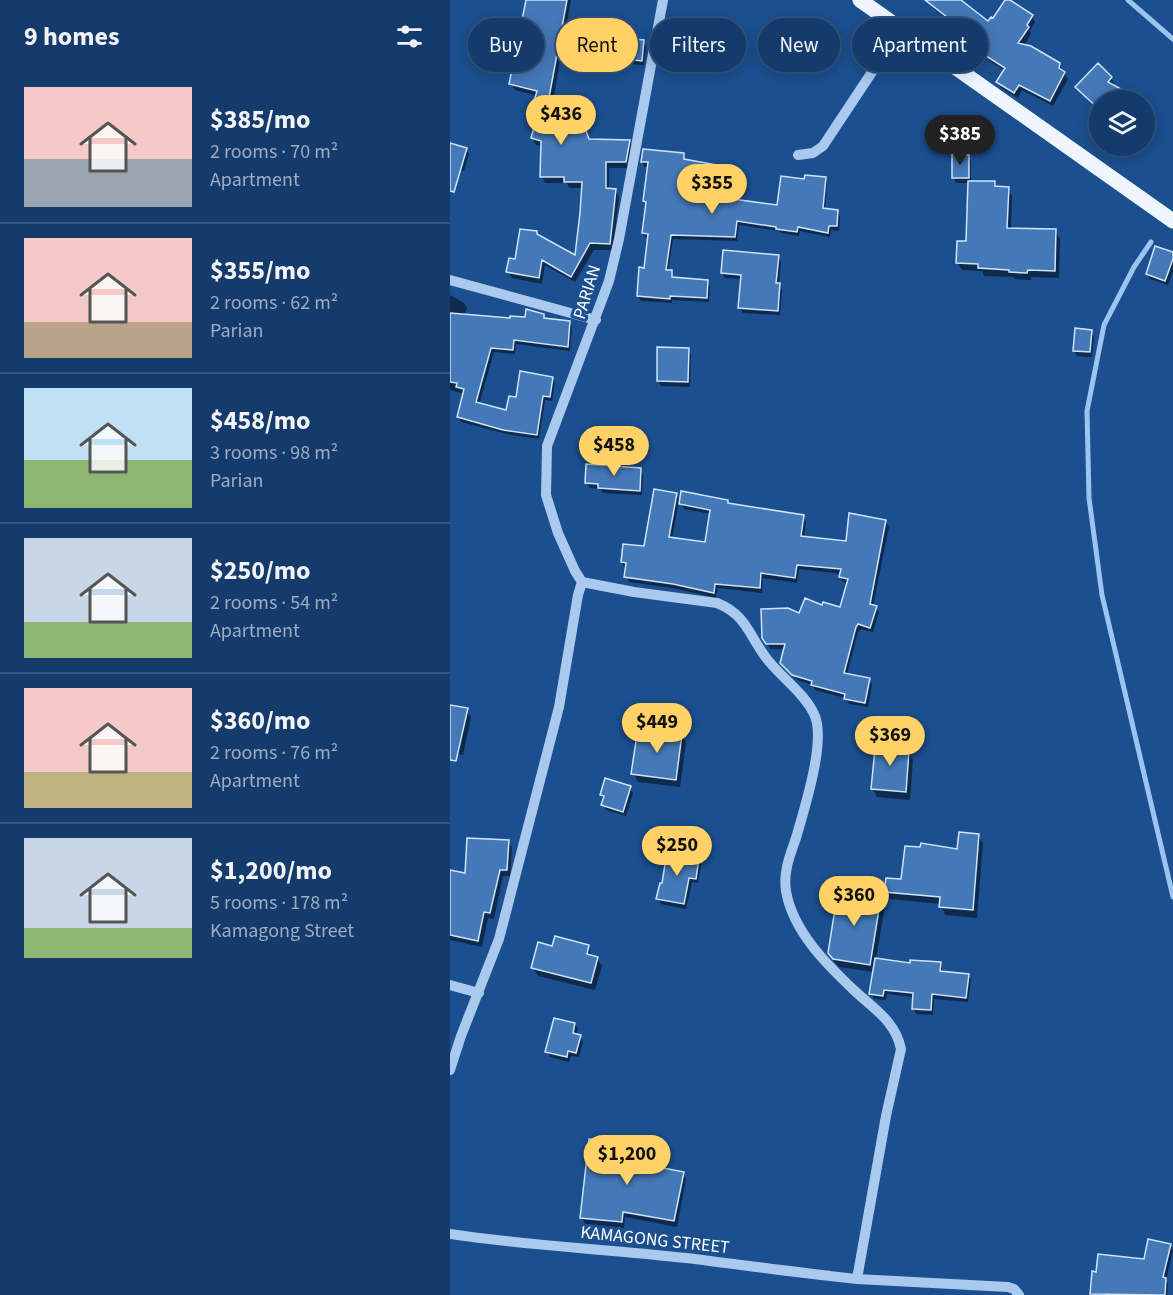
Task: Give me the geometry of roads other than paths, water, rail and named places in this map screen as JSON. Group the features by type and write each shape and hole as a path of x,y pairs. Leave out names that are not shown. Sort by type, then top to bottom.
{"main road":[{"path":"860,0 886,18"},
{"path":"962,72 1173,221"}],"street":[{"name":"PARIAN","path":"582,582 558,533 546,495 547,446 609,281 663,0"},
{"path":"798,155 813,153 823,146 872,72"},
{"path":"450,280 596,320"},
{"path":"450,1070 499,939 559,707 582,582 634,592 717,603 728,607 736,612 777,672 810,706 818,723 819,737 811,779 786,870 786,893 791,909 813,947 834,972 891,1024 901,1049 886,1116 857,1279"},
{"path":"450,985 479,993"},
{"name":"KAMAGONG STREET","path":"450,1234 685,1258 857,1279 1008,1287 1014,1288 1019,1295"}],"waterway":[{"path":"1128,0 1173,39"},
{"path":"1151,242 1134,267 1104,325 1087,411 1089,498 1102,595 1173,897"}]}
